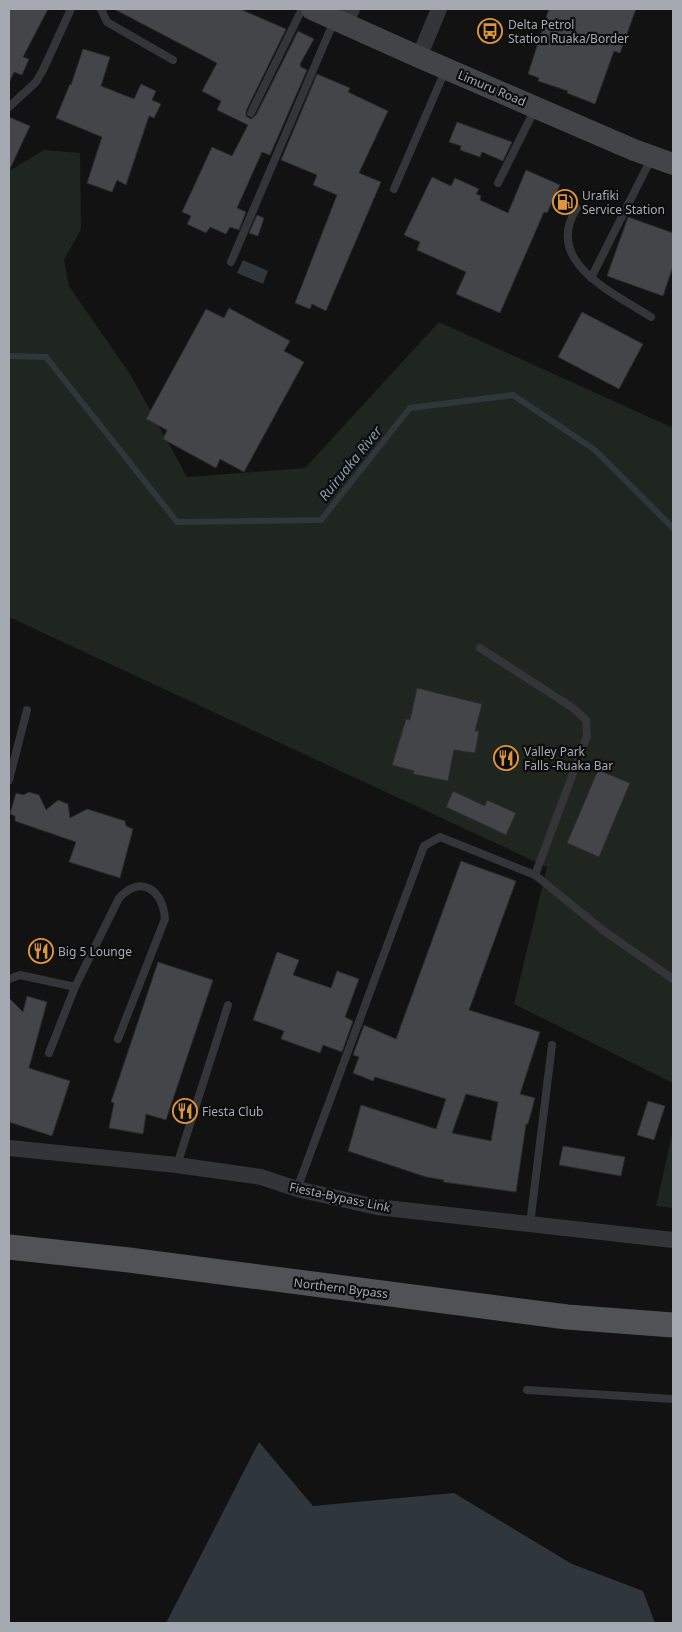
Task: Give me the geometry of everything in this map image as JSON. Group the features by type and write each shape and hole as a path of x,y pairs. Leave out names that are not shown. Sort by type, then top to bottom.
{"main road":[{"name":"Limuru Road","path":"334,14 419,58 634,150 653,155 673,164"},
{"name":"Northern Bypass","path":"9,1246 567,1317 673,1324"}],"street":[{"path":"419,58 439,9"},
{"name":"Fiesta-Bypass Link","path":"9,1148 177,1165 261,1177 297,1190 377,1207 673,1240"}],"lane":[{"path":"9,107 36,82 44,70 71,9"},
{"path":"101,9 107,22 173,60"},
{"path":"251,113 302,9"},
{"path":"231,262 334,14"},
{"path":"394,189 446,69"},
{"path":"498,183 536,107"},
{"path":"591,278 653,155"},
{"path":"577,208 568,228 568,245 580,267 591,278 651,317"},
{"path":"480,648 573,708 586,720 587,736 535,875"},
{"path":"9,780 28,710"},
{"path":"297,1190 424,846 440,837 535,875 604,931 673,979"},
{"path":"48,1053 75,987 119,898 126,890 141,886 150,889 161,901 165,919 118,1039"},
{"path":"9,979 20,975 75,987"},
{"path":"177,1165 228,1005"},
{"path":"530,1224 552,1046"},
{"path":"527,1390 673,1399"}],"shaded area":[{"path":"44,150 80,153 81,229 64,260 69,286 130,374 187,477 305,468 439,322 673,428 673,1083 514,1004 547,867 9,617 9,171"},
{"path":"243,260 268,271 263,284 237,273"},
{"path":"673,1130 673,1208 656,1206"},
{"path":"259,1442 313,1506 454,1493 572,1564 643,1591 655,1623 166,1623"}],"building":[{"path":"9,9 48,9 23,57 29,59 22,75 14,72 9,83"},
{"path":"114,9 240,9 286,29 246,111 246,116 251,119 256,115 298,31 314,39 300,64 301,67 307,70 270,155 262,152 237,208 246,212 239,230 230,227 226,234 210,227 206,233 187,224 191,216 182,212 212,147 232,156 248,125 217,110 221,101 202,91 217,63"},
{"path":"549,9 636,9 620,53 614,51 595,104 567,93 568,91 538,81 539,78 528,74"},
{"path":"83,49 110,57 101,86 134,99 141,84 156,91 152,100 161,104 154,118 149,116 126,185 117,180 112,192 87,183 102,137 56,118 71,85"},
{"path":"317,74 350,88 348,92 388,111 359,173 381,182 326,311 312,304 310,309 295,303 337,195 313,185 317,175 281,160"},
{"path":"9,117 30,126 9,171"},
{"path":"457,122 512,142 503,161 482,152 480,157 460,150 461,146 449,142"},
{"path":"526,170 560,185 547,213 544,212 500,313 456,294 466,272 417,250 420,242 404,235 432,177 451,186 455,178 479,189 476,194 481,196 480,200 508,213"},
{"path":"257,215 264,218 258,236 249,233"},
{"path":"628,217 673,233 673,266 663,296 607,276"},
{"path":"229,308 290,341 284,351 304,362 244,472 220,459 216,468 163,439 167,430 146,419 206,309 224,318"},
{"path":"582,312 643,344 619,389 558,357"},
{"path":"417,688 482,704 475,731 479,731 475,753 454,750 448,781 413,774 414,771 392,765 406,719 410,720"},
{"path":"598,770 630,783 599,857 567,843"},
{"path":"453,791 485,806 487,800 516,813 506,835 446,807"},
{"path":"29,792 39,795 46,810 58,800 68,804 70,818 87,809 125,821 126,826 133,829 120,878 69,862 76,842 15,821 15,816 10,814 16,793 23,795"},
{"path":"461,861 516,881 469,1010 540,1032 520,1094 535,1098 528,1124 526,1124 516,1192 443,1182 444,1180 426,1177 348,1151 361,1105 436,1129 446,1099 375,1077 373,1081 353,1073 359,1057 353,1055 364,1025 396,1039","holes":["466,1094 498,1102 491,1141 452,1133"]},
{"path":"277,952 299,960 293,975 331,988 337,971 359,979 345,1017 353,1021 342,1052 323,1045 320,1053 281,1039 284,1031 253,1020"},
{"path":"158,962 213,980 166,1120 146,1114 143,1134 109,1128 114,1103 111,1102"},
{"path":"27,996 47,1002 29,1068 70,1081 52,1136 9,1122 9,998 23,1012"},
{"path":"648,1101 665,1106 654,1140 637,1135"},
{"path":"563,1146 625,1157 621,1176 559,1165"}],"waterway":[{"name":"Ruiruaka River","path":"9,356 46,357 177,522 321,520 410,408 513,395 595,450 673,528"}],"place":[{"name":"Delta Petrol Station Ruaka/Border","path":"490,31"},
{"name":"Urafiki Service Station","path":"565,202"},
{"name":"Valley Park Falls -Ruaka Bar","path":"506,758"},
{"name":"Big 5 Lounge","path":"41,951"},
{"name":"Fiesta Club","path":"185,1111"}]}
